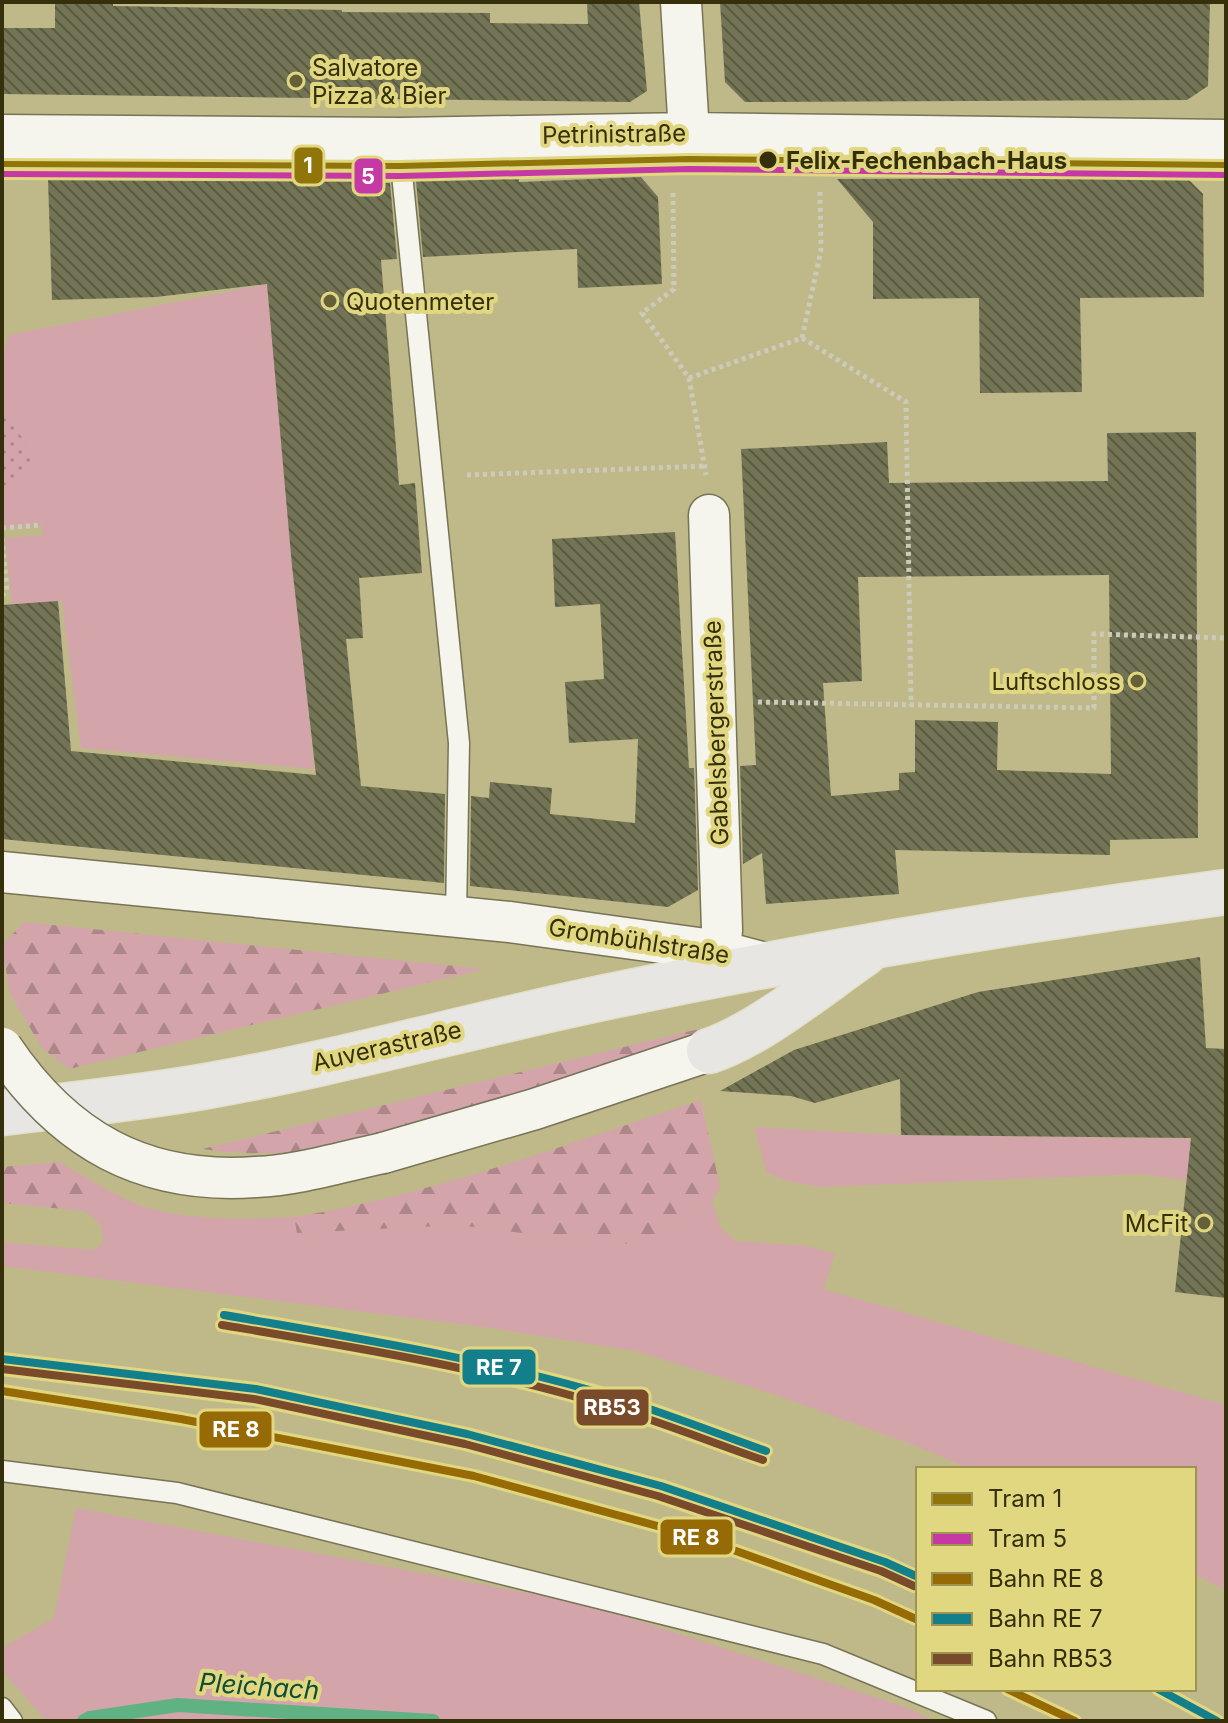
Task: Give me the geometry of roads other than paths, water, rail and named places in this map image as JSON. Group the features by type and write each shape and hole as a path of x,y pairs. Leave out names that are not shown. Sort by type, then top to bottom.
{"main road":[{"name":"Grombühlstraße","path":"769,964 1115,907 1226,892"},
{"path":"709,1051 729,1045 877,945"},
{"name":"Auverastraße","path":"2,1113 129,1099 210,1086 497,1020 769,964"}],"street":[{"path":"681,2 689,146"},
{"name":"Petrinistraße","path":"2,135 400,152 1226,140"},
{"name":"Gabelsbergerstraße","path":"709,515 722,930 720,951"},
{"name":"Grombühlstraße","path":"2,872 456,916 720,951 769,964"},
{"name":"Grombühlstraße","path":"2,896 24,884 49,876"},
{"path":"2,1048 22,1078 48,1107 77,1131 145,1165 182,1175 220,1178 297,1172 383,1153 535,1109 709,1051"}],"lane":[{"name":"Petrinistraße","path":"689,146 1226,165"},
{"name":"Petrinistraße","path":"2,163 400,152"},
{"path":"400,152 459,743 456,916"},
{"path":"2,1471 177,1493 823,1654 986,1721"},
{"path":"2,1708 12,1721"}],"waterway":[{"name":"Pleichach","path":"84,1721 178,1705 433,1721"}],"tram line":[{"name":"1","path":"2,164 400,166 689,159 1226,165"},
{"name":"5","path":"2,174 400,176 689,169 1226,175"}],"rail line":[{"name":"RB53","path":"222,1325 517,1381 633,1414 763,1460"},
{"name":"RB53","path":"2,1369 254,1399 465,1444 658,1496 881,1571 914,1586"}],"place":[{"name":"Salvatore Pizza & Bier","path":"296,81"},
{"name":"Felix-Fechenbach-Haus","path":"768,160"},
{"name":"Quotenmeter","path":"330,301"},
{"name":"Luftschloss","path":"1137,681"},
{"name":"McFit","path":"1204,1223"}]}
